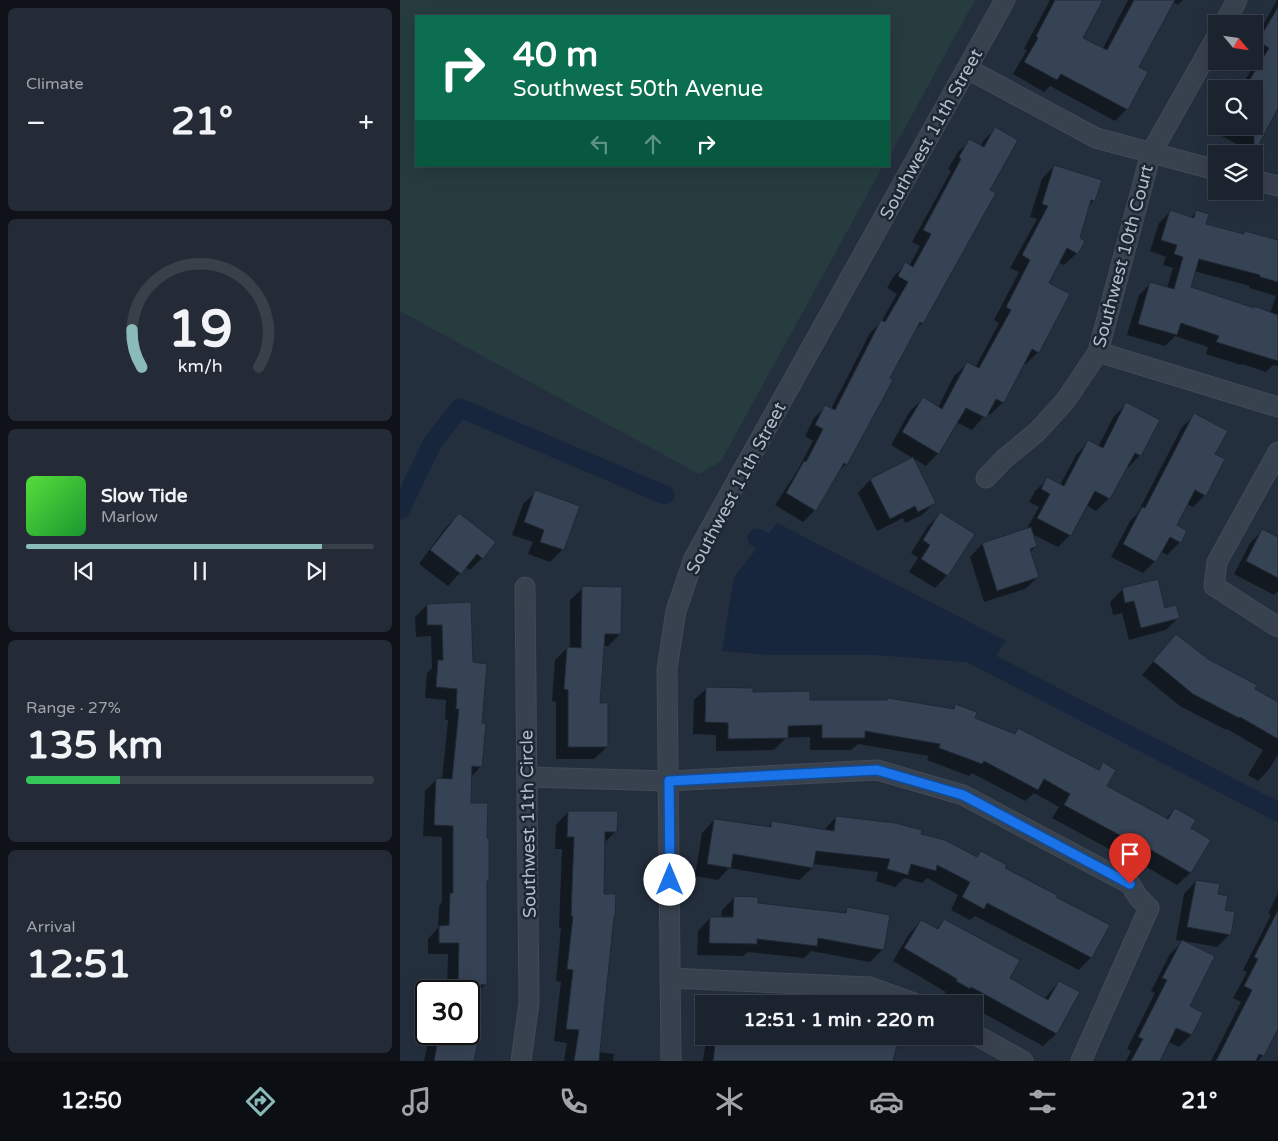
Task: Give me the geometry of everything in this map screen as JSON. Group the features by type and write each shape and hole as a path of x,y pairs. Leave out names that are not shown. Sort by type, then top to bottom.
{"street":[{"name":"Southwest 11th Street","path":"671,1061 667,669 676,610 694,558 1005,0"},
{"path":"1229,15 1237,0"},
{"name":"Southwest 10th Court","path":"986,478 1004,460 1038,432 1066,400 1098,352 1151,154 1208,52"},
{"path":"968,68 1096,138 1208,168"},
{"path":"1263,182 1278,186"},
{"path":"1098,352 1278,407"},
{"path":"1278,452 1217,562 1214,586 1278,627"},
{"name":"Southwest 11th Circle","path":"521,1061 529,1003 525,587"},
{"path":"527,777 669,781 877,770 963,795 1130,884 1138,897 1149,908 1081,1061"},
{"path":"670,978 870,987 892,995"},
{"path":"983,1039 1023,1061"}],"green space":[{"path":"400,0 975,0 890,155 890,15 415,15 415,167 882,167 721,461 699,474 400,311"}],"water":[{"path":"777,523 1006,641 990,664 876,655 770,655 722,651 734,577"}],"building":[{"path":"1055,0 1103,0 1083,38 1107,50 1134,0 1175,0 1139,67 1148,72 1128,110 1061,74 1057,80 1024,62 1038,38 1036,36"},
{"path":"1278,7 1278,108 1259,145 1254,145 1254,135 1263,135 1263,80 1249,80 1256,70 1263,70 1263,58 1269,48 1263,44 1263,32"},
{"path":"995,127 1018,140 990,190 996,193 923,324 920,322 890,378 893,380 847,465 844,463 816,511 786,493 804,461 806,462 823,429 815,425 825,405 835,410 881,320 885,322 908,282 898,276 905,262 913,267 931,234 923,230 961,159 959,157 969,139 984,147"},
{"path":"1054,165 1102,180 1095,201 1091,200 1080,238 1085,241 1078,254 1067,248 1049,283 1070,294 1039,353 1032,349 1004,403 996,399 986,418 966,408 939,454 902,432 923,397 942,409 967,362 979,368 1011,310 1006,307 1030,260 1022,255 1048,206 1042,204"},
{"path":"1170,210 1194,218 1196,210 1209,214 1206,224 1244,234 1245,231 1278,240 1278,282 1260,277 1260,275 1199,259 1191,287 1278,315 1278,361 1216,342 1219,336 1181,323 1177,335 1138,324 1150,282 1174,289 1183,257 1174,254 1177,245 1161,240"},
{"path":"1126,402 1160,420 1141,456 1135,453 1110,499 1095,491 1071,536 1037,518 1050,494 1041,489 1047,477 1064,486 1088,440 1103,448"},
{"path":"1194,413 1228,431 1215,454 1225,459 1206,496 1195,490 1177,525 1187,531 1181,543 1170,537 1156,562 1123,544 1142,507 1145,508"},
{"path":"913,457 936,503 918,512 915,506 890,519 870,479"},
{"path":"535,490 580,506 564,550 540,542 544,530 524,522"},
{"path":"940,512 975,534 948,576 921,559 930,545 923,540"},
{"path":"459,513 496,542 483,559 477,554 461,574 430,550"},
{"path":"1031,527 1037,546 1030,549 1039,577 997,591 982,543"},
{"path":"1262,529 1278,537 1278,578 1246,561"},
{"path":"1158,579 1165,608 1176,605 1180,618 1141,628 1134,601 1125,603 1122,588"},
{"path":"582,586 622,587 621,634 605,634 600,703 608,703 608,747 568,747 568,690 564,689 567,647 581,648"},
{"path":"471,602 473,662 487,664 482,723 486,723 482,767 472,766 471,803 488,803 487,985 480,985 480,980 458,980 459,943 439,943 439,926 449,925 450,893 453,893 453,826 434,825 436,778 452,779 459,709 456,709 457,689 436,687 438,660 443,660 442,625 427,625 427,604"},
{"path":"1176,634 1208,659 1257,685 1255,689 1278,702 1278,739 1240,717 1193,694 1153,661"},
{"path":"706,687 753,688 753,692 810,691 810,700 887,700 888,698 954,709 955,704 977,712 975,718 1015,734 1018,728 1099,770 1103,762 1116,770 1107,786 1168,819 1175,808 1196,820 1191,828 1211,840 1191,873 1139,843 1138,845 1064,805 1070,794 1044,779 1038,790 984,761 982,764 939,748 940,744 865,731 865,738 822,738 822,725 788,726 788,738 728,739 728,723 705,722"},
{"path":"568,811 618,811 617,832 605,832 604,894 616,894 599,1061 574,1061 579,1030 566,1029 573,970 567,969 573,916 571,916 574,837 567,837"},
{"path":"836,816 895,823 922,830 921,834 945,840 977,857 981,851 1007,865 1005,868 1110,925 1092,958 987,903 984,909 962,897 970,882 937,865 936,871 911,864 908,875 887,869 890,859 816,851 813,868 733,854 731,868 707,864 714,819 771,827 771,821 834,831"},
{"path":"1196,880 1220,884 1218,894 1228,896 1225,910 1235,912 1231,935 1187,927"},
{"path":"734,896 758,897 758,903 846,913 847,907 890,915 884,950 818,938 817,946 757,939 757,944 709,943 710,917 733,917"},
{"path":"1278,910 1278,1029 1264,1056 1259,1054 1256,1061 1216,1061 1252,990 1244,986 1258,959 1254,957"},
{"path":"944,919 1020,960 1010,978 1048,1000 1059,981 1080,992 1057,1034 971,987 970,989 956,981 957,979 904,948 921,920 938,929"},
{"path":"1182,940 1215,956 1190,1006 1203,1013 1192,1035 1176,1028 1160,1061 1131,1061 1143,1039 1138,1037 1167,980 1162,978"},
{"path":"437,1045 478,1045 474,1061 434,1061"},
{"path":"715,1045 897,1045 893,1061 713,1061"}],"waterway":[{"path":"400,510 433,442 460,408 665,495"},
{"path":"757,538 784,552"},
{"path":"968,652 1278,812"}],"route":[{"path":"670,880 669,781 877,770 963,795 1130,884"}]}
